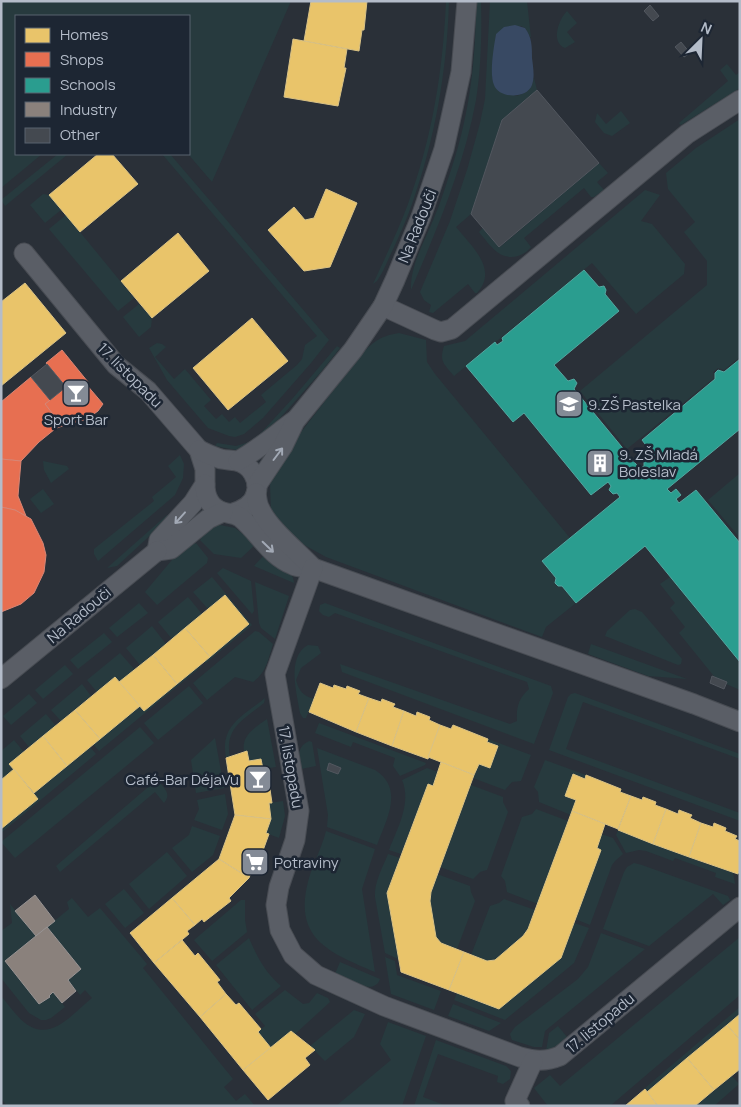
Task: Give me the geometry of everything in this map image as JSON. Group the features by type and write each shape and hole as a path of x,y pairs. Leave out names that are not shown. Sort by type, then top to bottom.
{"street":[{"name":"Na Radouči","path":"295,421 353,350 383,306 422,217 444,149 461,72 464,7"},
{"path":"383,306 435,330 441,332 452,329 686,134 740,100"},
{"name":"17. listopadu","path":"24,253 116,365 148,390 199,450"},
{"path":"295,421 284,446 256,489 248,506 208,519 171,549 157,551 159,540 193,504 214,466 234,461 261,447 295,421"},
{"path":"199,450 220,459 245,465 251,470 255,477 259,508 285,541 312,568"},
{"path":"199,450 203,460 205,492 211,504 246,522 265,545 294,566 312,568 685,700 740,722"},
{"name":"Na Radouči","path":"1,679 157,551"},
{"name":"17. listopadu","path":"312,568 275,674 299,811 295,840 279,887 276,905 280,930 294,955 316,975 384,1006 533,1061 548,1060 560,1056 740,907"},
{"path":"520,1106 515,1101 533,1061"}],"green space":[{"path":"1,1 291,1 212,182 189,155 190,15 15,15 15,155 41,155 1,188"},
{"path":"446,1 449,1 446,53 427,155 406,221 383,271 373,284 404,214 424,154 439,79"},
{"path":"476,1 481,1 481,51 478,88 471,125 449,197 411,290 415,262 437,212 452,167 468,106 475,44"},
{"path":"490,1 527,1 531,38 525,28 521,26 496,34 492,78 516,96 528,90 534,78 537,90 502,120 471,214 456,227 480,258 485,275 483,284 475,293 468,284 433,313 429,312 431,305 424,300 420,292 450,221 480,123 485,99"},
{"path":"567,11 577,23 567,32 575,42 565,48 558,41 557,30 561,19"},
{"path":"727,64 736,75 740,72 740,88 681,125 679,123 728,81 720,70"},
{"path":"621,111 630,123 612,136 604,133 595,122 597,113 606,124"},
{"path":"740,119 740,357 724,370 718,368 713,372 714,378 627,449 580,391 707,285 707,261 684,232 695,222 668,189 666,173 696,148"},
{"path":"57,155 67,155 5,206 1,200"},
{"path":"163,155 171,155 329,340 263,418 244,434 235,437 208,428 167,380 149,348 157,343 166,347 155,357 174,379 185,369 211,400 204,406 216,419 222,414 229,422 235,417 240,423 266,402 261,395 297,365 302,359 305,345 317,336"},
{"path":"599,163 608,173 597,182 604,190 591,197 584,188 524,238 531,247 524,253 511,257 500,254 491,247 479,232 483,228 500,247"},
{"path":"645,190 660,195 641,221 652,224 685,264 684,274 636,314 592,263 454,376 442,359 444,346 465,341"},
{"path":"43,194 49,195 61,210 45,223 30,205"},
{"path":"66,215 134,298 118,311 49,229"},
{"path":"139,304 152,318 151,327 139,337 123,317"},
{"path":"399,333 426,340 427,362 435,374 570,538 542,561 556,578 555,583 558,586 562,586 576,603 546,627 542,637 326,557 288,536 271,511 270,484 281,458 365,350 385,336"},
{"path":"337,346 340,348 321,372 273,426 250,445 236,450 215,446 217,443 236,446 249,442 260,434"},
{"path":"180,455 184,464 183,478 175,495 98,561 94,554 94,549 154,501 152,497 176,477 168,466"},
{"path":"43,461 67,466 69,469 51,483 44,470"},
{"path":"740,473 740,538 708,500"},
{"path":"43,489 54,504 41,513 30,499"},
{"path":"167,515 170,517 117,566 107,568"},
{"path":"220,525 235,528 256,544 241,558 214,554 200,540 199,536 214,526"},
{"path":"192,542 196,543 208,558 207,563 157,605 145,592 177,554"},
{"path":"265,554 291,574 294,583 254,566"},
{"path":"223,568 251,581 254,611 252,614 217,573"},
{"path":"212,577 252,625 206,663 204,662 249,624 225,595 208,609 193,592"},
{"path":"670,577 740,662 740,690 717,680 679,633 685,627 670,608 675,603 660,584"},
{"path":"255,582 289,596 275,639 261,628 259,623"},
{"path":"188,597 202,614 172,639 158,622"},
{"path":"139,603 148,613 117,637 109,628"},
{"path":"325,603 551,686 553,693 534,744 342,672 340,664 510,724 517,721 519,703 529,689 527,682 335,613 329,617 323,615 319,611 320,605"},
{"path":"635,609 642,612 682,659 681,664 678,665 605,636 607,631 630,610"},
{"path":"152,626 166,644 140,665 126,648"},
{"path":"255,631 259,632 273,644 261,674 253,682 235,677 207,700 193,683"},
{"path":"104,633 112,642 78,669 70,660"},
{"path":"591,644 687,679 648,676 588,654"},
{"path":"308,645 318,646 321,653 301,668 296,680 302,692 314,699 306,718 303,718 300,713 297,696 295,667 301,651"},
{"path":"120,653 135,670 119,682 115,677 97,692 87,680"},
{"path":"65,665 73,674 43,699 35,690"},
{"path":"200,665 202,666 99,751 93,744 140,706 144,711"},
{"path":"82,684 91,696 61,721 51,710"},
{"path":"189,686 203,703 158,740 144,723"},
{"path":"575,693 740,754 740,759 583,702 566,749 740,813 740,821 549,750 568,697"},
{"path":"29,694 37,703 11,725 3,716"},
{"path":"265,698 264,703 243,719 233,731 229,747 230,757 226,758 226,737 230,730 241,717"},
{"path":"46,714 56,726 29,747 20,736"},
{"path":"267,719 276,767 263,769 261,759 249,761 247,751 244,751 244,745 250,732"},
{"path":"319,723 426,763 400,776 393,766 395,758 353,742 351,747 315,733"},
{"path":"140,727 154,743 15,858 1,842"},
{"path":"215,738 224,788 196,793 191,760"},
{"path":"488,739 531,755 521,781 512,782 505,790 473,778 479,764 490,768 498,747 487,742"},
{"path":"14,740 24,752 14,769 1,780 1,751"},
{"path":"309,741 312,742 316,766 301,769 300,749"},
{"path":"90,747 96,754 1,833 1,829 38,799 34,793"},
{"path":"317,748 375,770 384,778 389,786 391,805 377,845 327,827 328,815"},
{"path":"545,760 586,775 585,779 574,774 576,800 571,815 539,802 538,792 534,787"},
{"path":"427,768 438,772 433,786 428,785 401,854 389,850 404,807 405,789 402,780"},
{"path":"154,782 160,783 167,793 164,803 155,792 60,872 56,866"},
{"path":"471,785 503,797 503,802 508,812 487,870 480,872 473,879 440,867"},
{"path":"225,794 228,814 222,830 194,820 199,809 197,800"},
{"path":"283,801 285,816 279,838 266,833 271,819 269,803"},
{"path":"536,809 568,821 538,904 507,892 505,881 501,876 522,817 532,814"},
{"path":"192,826 220,836 213,855 192,872 172,848 189,835"},
{"path":"618,830 712,866 713,864 733,872 735,884 715,877 716,873 675,858 673,861 639,850 626,853 616,835"},
{"path":"326,831 375,849 362,889 375,972 329,949 318,940 310,929 306,915 305,898 309,878"},
{"path":"601,834 613,838 623,854 612,865 590,925 575,919 601,850 597,848"},
{"path":"167,852 187,876 149,909 129,884"},
{"path":"388,854 400,858 387,893 398,959 385,953 375,897 377,880"},
{"path":"634,863 728,896 730,900 723,905 713,894 649,946 603,929 624,872 627,867"},
{"path":"437,874 470,886 475,901 457,949 441,943 436,937 430,901"},
{"path":"124,889 144,913 125,928 105,904"},
{"path":"72,898 88,917 100,908 147,964 143,968 233,1079 224,1087 236,1101 245,1094 255,1106 7,1106 1,1098 1,996 25,1023 44,1030 61,1024 92,998 85,990 80,995 68,980 81,969 47,927 69,909 67,902"},
{"path":"504,899 535,910 528,929 523,936 495,960 487,961 471,955 490,906"},
{"path":"241,900 245,900 247,932 212,961 194,940"},
{"path":"10,904 36,936 5,962 39,1003 50,998 49,996 53,992 65,1007 46,1020 41,1020 29,1013 1,978 1,931 12,923"},
{"path":"574,923 589,928 574,963 505,1020 454,1000 457,993"},
{"path":"601,933 645,949 545,1031 542,1047 534,1047 512,1040 510,1034 515,1027 578,979 588,967"},
{"path":"740,937 740,995 610,1106 548,1106 534,1088 550,1075 560,1086"},
{"path":"249,938 262,964 281,986 252,1010 216,965"},
{"path":"385,957 395,961 397,975 441,991 434,1010 391,994"},
{"path":"340,962 380,979 372,987 352,983 335,974"},
{"path":"285,990 303,1004 309,1003 317,993 328,998 330,1002 295,1034 291,1031 271,1048 258,1032 265,1026 255,1014"},
{"path":"453,1004 501,1023 489,1031 448,1016"},
{"path":"740,1007 740,1014 647,1092 645,1088"},
{"path":"354,1010 365,1014 354,1037 325,1061 310,1046"},
{"path":"388,1022 426,1036 402,1106 336,1106 391,1060 380,1044"},
{"path":"558,1026 567,1037 558,1045 546,1051 549,1033"},
{"path":"436,1040 506,1066 511,1071 510,1079 503,1084 497,1082 498,1076 438,1054 423,1097 447,1106 414,1106"},
{"path":"732,1076 739,1084 714,1106 700,1106 698,1104"}],"water":[{"path":"515,25 525,28 529,35 532,46 534,75 529,90 513,96 497,90 494,85 492,67 496,34 504,27"}],"building: Homes":[{"path":"311,1 367,1 364,30 362,30 359,51 304,41"},
{"path":"293,39 347,49 344,68 346,68 338,106 284,97"},
{"path":"97,155 113,155 138,184 80,232 49,195"},
{"path":"326,189 357,203 330,267 304,271 268,230 294,207 305,220 314,218"},
{"path":"178,233 209,271 152,318 121,281"},
{"path":"25,283 66,333 1,386 1,302"},
{"path":"252,318 288,361 228,410 193,368"},
{"path":"225,595 249,624 210,657 185,628"},
{"path":"185,628 210,657 177,684 153,655"},
{"path":"153,655 177,684 144,711 119,682"},
{"path":"115,677 140,706 100,739 75,710"},
{"path":"320,683 333,688 334,685 346,689 347,686 360,691 358,694 369,698 356,732 309,712"},
{"path":"369,698 381,702 382,699 395,704 393,707 404,711 392,746 356,732"},
{"path":"75,710 100,739 67,766 43,736"},
{"path":"404,711 416,716 417,712 430,717 429,720 440,725 428,759 392,746"},
{"path":"440,725 451,729 453,725 488,739 487,742 498,746 490,768 479,764 474,775 428,757"},
{"path":"43,736 67,766 34,793 9,764"},
{"path":"247,751 249,761 261,759 263,769 267,769 272,803 269,803 271,819 235,815 226,758"},
{"path":"441,762 474,775 431,892 430,901 436,937 441,943 464,952 449,990 401,972 387,893 428,784 433,786"},
{"path":"14,769 38,799 1,829 1,780"},
{"path":"573,774 585,779 586,775 621,789 620,792 631,796 618,829 572,811 576,800 565,796"},
{"path":"631,796 642,800 643,797 656,802 655,805 666,809 653,844 618,830"},
{"path":"666,809 678,814 679,810 692,815 690,818 701,823 689,857 653,844"},
{"path":"572,811 605,824 597,848 601,850 561,958 499,1009 449,990 464,952 487,961 495,960 523,936 528,929"},
{"path":"235,815 271,819 266,833 269,834 257,867 254,865 249,878 219,859"},
{"path":"701,823 713,827 714,823 726,828 725,831 737,836 735,839 740,841 740,868 738,874 689,857"},
{"path":"219,859 249,878 229,898 231,901 204,922 202,919 195,925 172,898"},
{"path":"172,898 195,925 187,931 189,934 154,963 130,933"},
{"path":"182,940 195,956 198,953 216,975 220,980 217,982 226,994 200,1017 154,963"},
{"path":"226,994 236,1005 239,1003 261,1029 258,1032 271,1048 243,1070 200,1017"},
{"path":"740,1014 740,1040 727,1025"},
{"path":"727,1025 740,1040 740,1069 714,1090 687,1058"},
{"path":"291,1031 315,1050 305,1058 310,1065 268,1100 243,1070"},
{"path":"687,1058 714,1090 695,1106 658,1106 647,1092"},
{"path":"645,1089 658,1106 625,1106"}],"building: Shops":[{"name":"Sport Bar","path":"62,350 103,404 98,411 87,419 62,426 45,404 66,387 46,363"},
{"path":"31,377 50,400 45,404 62,426 55,429 39,442 21,461 1,459 1,402"},
{"path":"1,459 21,461 18,496 26,516 15,510 1,507"},
{"path":"1,507 15,510 31,519 43,543 46,555 44,572 34,593 21,604 1,612"}],"building: Schools":[{"name":"9. ZŠ Mladá Boleslav","path":"584,270 599,287 604,286 605,294 619,311 554,365 568,381 574,379 577,383 574,389 640,469 644,466 644,461 647,458 651,460 655,457 642,440 715,379 715,373 718,370 724,372 740,359 740,429 667,489 671,493 676,489 681,495 676,499 679,503 696,490 740,543 740,662 645,546 576,603 562,586 558,586 555,583 556,578 542,561 620,497 617,493 613,494 609,490 611,486 608,482 591,495 524,413 513,422 466,366 495,342 497,345 503,341 502,338"}],"building: Industry":[{"path":"35,895 55,921 36,936 15,911"},
{"path":"47,927 81,969 68,980 76,991 62,1003 53,992 50,997 39,1004 5,961"}],"building: Other":[{"path":"650,5 659,16 653,21 644,11"},
{"path":"681,42 690,53 684,57 675,47"},
{"path":"537,90 599,163 499,247 471,214 502,120"},
{"path":"47,364 66,387 50,400 31,377"},
{"path":"712,676 727,682 724,689 710,683"},
{"path":"329,763 341,768 338,774 327,770"}],"place":[{"name":"Sport Bar","path":"76,393"},
{"name":"9.ZŠ Pastelka","path":"569,404"},
{"name":"9. ZŠ Mladá Boleslav","path":"600,463"},
{"name":"Café-Bar DéjaVu","path":"258,779"},
{"name":"Potraviny","path":"255,862"}]}
